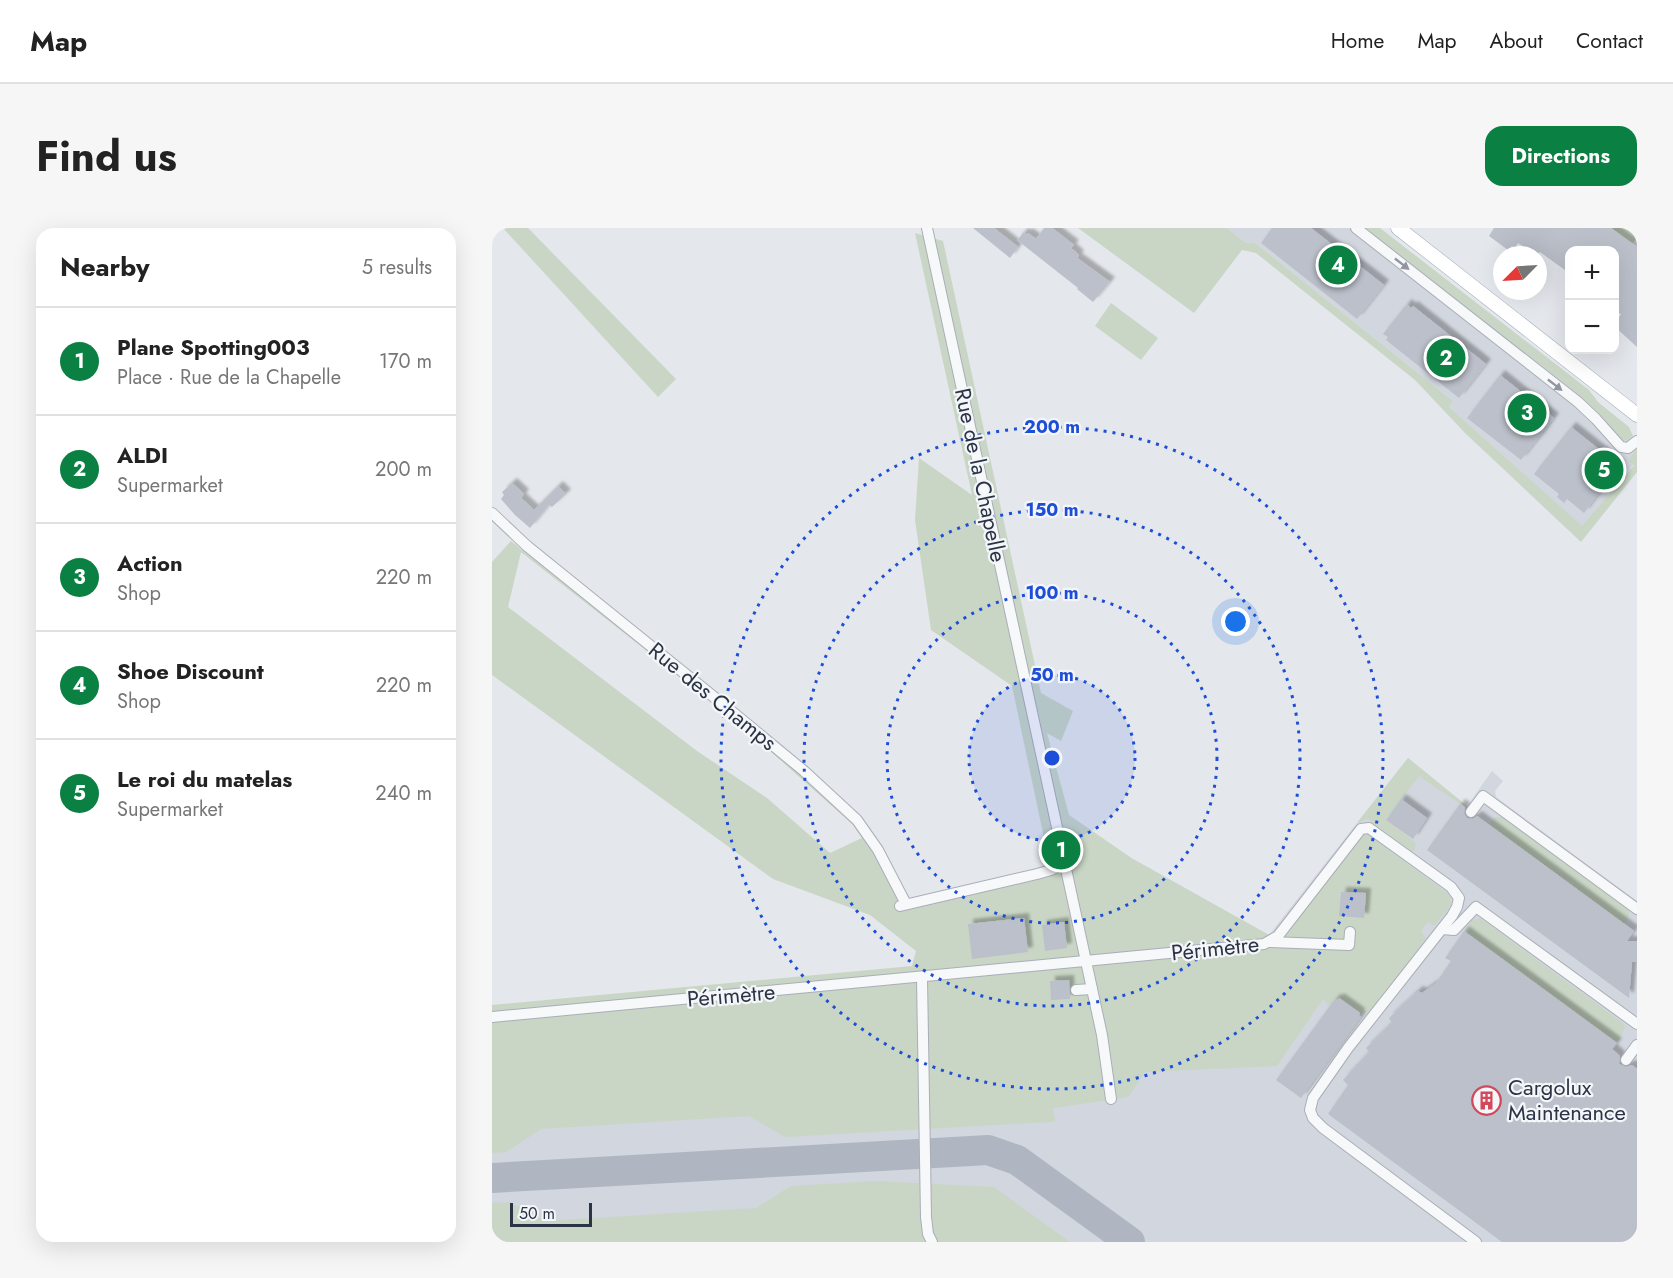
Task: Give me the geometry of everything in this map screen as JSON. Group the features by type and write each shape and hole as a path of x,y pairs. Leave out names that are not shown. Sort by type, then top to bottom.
{"main road":[{"path":"1398,228 1637,415"}],"street":[{"name":"Rue de la Chapelle","path":"927,228 1102,1035 1111,1099"},
{"path":"1356,228 1578,402 1621,447 1628,447 1637,441"},
{"name":"Rue des Champs","path":"492,513 527,546 804,771 858,820 878,850 903,905 1037,874 1064,863"},
{"path":"1472,812 1483,796 1637,909"},
{"name":"Périmètre","path":"492,1017 922,978 1270,942 1278,936 1361,829 1370,828 1451,887 1459,898 1457,907 1442,929 1348,1048 1313,1098 1310,1110 1313,1118 1323,1128 1476,1242"},
{"path":"1442,929 1454,930 1476,907 1637,1024"},
{"path":"1270,942 1349,945 1350,932"},
{"path":"922,978 926,1217 928,1234 932,1242"},
{"path":"1076,990 1092,989"},
{"path":"1626,1060 1637,1045"}],"shaded area":[{"path":"1227,228 1365,228 1574,391 1606,421 1618,438 1626,441 1633,436 1637,439 1637,449 1629,460 1634,464 1582,527 1449,407 1453,401 1254,242 1246,243"},
{"path":"1408,758 1467,806 1492,771 1503,781 1495,791 1496,797 1637,901 1637,1242 492,1242 492,1009 922,970 1133,859 1269,935"}],"green space":[{"path":"503,228 528,228 676,379 658,397"},
{"path":"1078,228 1227,228 1246,243 1254,242 1453,401 1449,407 1582,526 1634,465 1628,460 1637,449 1637,472 1581,542 1465,433 1415,380 1256,253 1242,250 1194,313"},
{"path":"1365,228 1380,228 1589,390 1598,402 1629,427 1633,436 1626,441 1618,438 1606,421 1574,391"},
{"path":"1611,228 1637,228 1637,237 1632,244"},
{"path":"915,233 943,241 1041,693 1073,711 1061,741 1047,733 1069,815 1133,859 1269,935 1275,947 1364,835 1368,834 1451,898 1451,905 1434,926 1428,922 1421,931 1426,938 1373,1012 1360,1013 1340,998 1335,999 1330,1006 1323,999 1277,1066 1145,1072 1129,1096 1053,1108 1055,1121 1051,1122 785,1137 749,1116 541,1129 506,1152 492,1153 492,1005 912,966 916,951 870,915 773,879 492,675 492,562 511,541 794,766 854,821 870,844 896,894 917,906 1052,876 1012,686 931,630 915,520 919,458 972,495","holes":["521,552 740,724 852,824 862,838 830,853 767,798 697,751 508,607"]},
{"path":"1111,303 1158,338 1141,360 1095,326"},
{"path":"1408,758 1467,806 1466,808 1419,776 1386,819 1416,843 1414,851 1368,819 1357,823"},
{"path":"1495,817 1502,817 1628,909 1629,915 1624,924 1489,824"},
{"path":"1480,918 1623,1023 1625,1028 1617,1043 1464,931 1472,920"},
{"path":"875,1181 994,1187 1070,1242 492,1242 492,1203 509,1202 546,1221 756,1208 791,1186"}],"building":[{"path":"973,228 994,228 1018,247 1010,258"},
{"path":"1044,228 1052,228 1074,245 1071,248 1079,255 1077,258 1110,282 1093,302 1017,240 1024,232 1036,239"},
{"path":"1272,228 1311,228 1384,285 1357,319 1261,243"},
{"path":"1494,228 1611,228 1637,247 1637,347 1619,331 1621,314 1619,313 1619,246 1565,246 1565,270 1547,257 1547,246 1522,246 1518,243 1516,246 1503,246 1489,236"},
{"path":"1407,304 1411,308 1413,306 1486,364 1459,398 1386,340 1388,337 1383,334"},
{"path":"1500,375 1554,418 1521,460 1467,418"},
{"path":"1571,427 1620,466 1584,513 1567,499 1564,503 1557,497 1559,494 1534,474"},
{"path":"512,483 524,494 521,498 534,510 558,486 566,494 552,507 549,505 530,528 501,499 504,495 502,492"},
{"path":"1401,799 1427,818 1413,839 1386,820"},
{"path":"1460,804 1465,807 1464,814 1467,818 1473,819 1477,816 1634,931 1627,941 1637,941 1637,961 1632,962 1629,998 1427,850"},
{"path":"1341,892 1366,893 1364,918 1339,916"},
{"path":"1024,918 1028,952 972,959 968,924"},
{"path":"1064,922 1067,948 1045,951 1042,925"},
{"name":"Cargolux Maintenance","path":"1464,931 1617,1043 1612,1049 1620,1056 1619,1064 1626,1067 1632,1065 1637,1069 1637,1225 1631,1242 1502,1242 1328,1114 1348,1085 1343,1080 1369,1052 1366,1048 1392,1023 1389,1018 1418,991 1422,993 1436,983 1451,961 1445,958"},
{"path":"1069,980 1070,999 1051,1000 1050,981"},
{"path":"1339,998 1360,1013 1361,1017 1301,1098 1276,1080 1335,999"}],"taxiway":[{"path":"492,1178 988,1150 1017,1160 1130,1242"}],"place":[{"name":"Shoe Discount","path":"1338,265"},
{"name":"ALDI","path":"1446,358"},
{"name":"Action","path":"1527,413"},
{"name":"Le roi du matelas","path":"1604,470"},
{"name":"Plane Spotting003","path":"1061,850"},
{"name":"Cargolux Maintenance","path":"1487,1100"}]}
